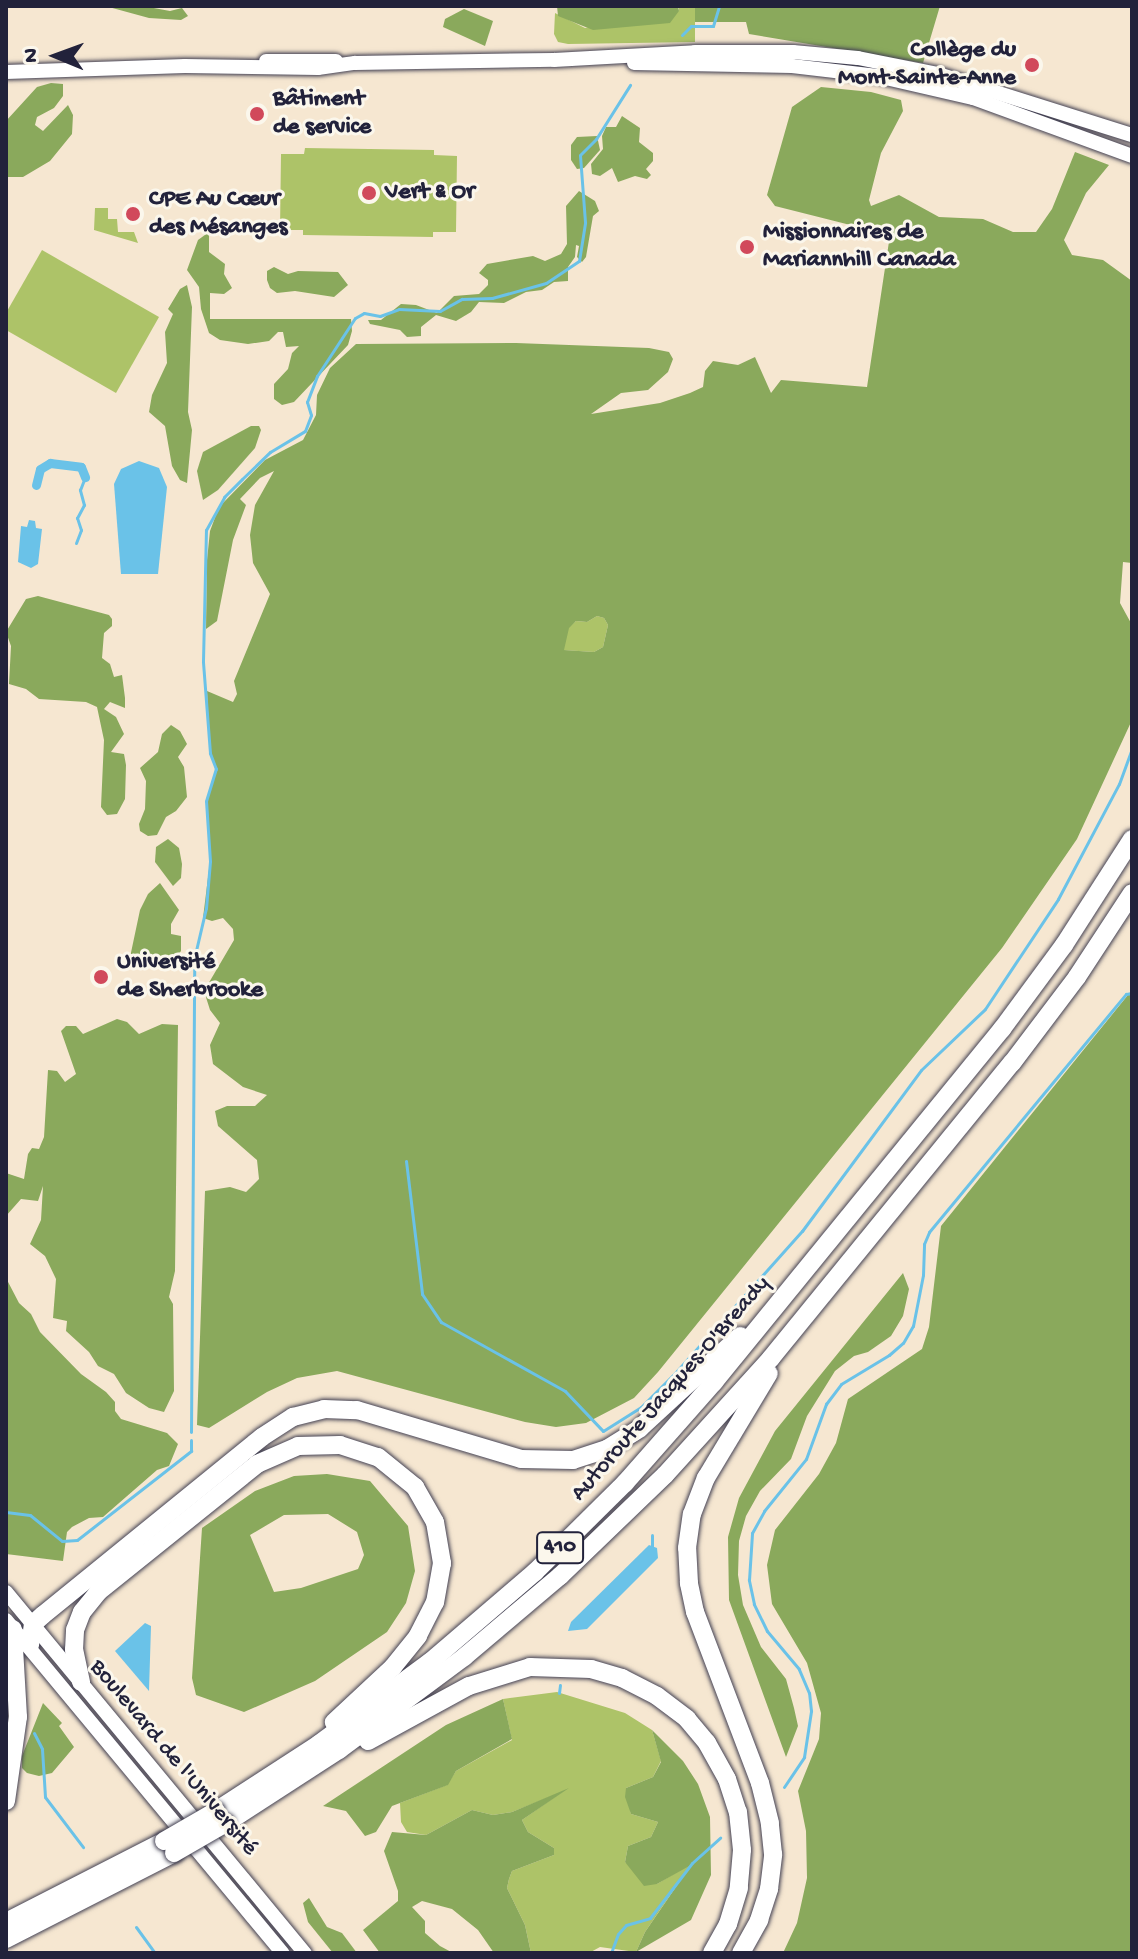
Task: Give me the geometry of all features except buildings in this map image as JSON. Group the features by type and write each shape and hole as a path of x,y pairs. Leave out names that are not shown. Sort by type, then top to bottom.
{"highway":[{"name":"Autoroute Jacques-O'Bready","path":"295,1770 430,1662 558,1550 660,1445 1024,1001 1132,839"},
{"name":"Autoroute Jacques-O'Bready","path":"6,1939 221,1817 431,1683 560,1576 683,1455 795,1329 1045,1021 1132,893"},
{"path":"30,1645 33,1624 262,1437 297,1416 324,1409 352,1409 525,1460 578,1459 612,1447 645,1424 791,1288"},
{"path":"741,1953 759,1920 769,1889 773,1854 770,1823 760,1783 695,1612 688,1577 687,1542 696,1504 711,1468 795,1329"},
{"path":"81,1682 74,1635 88,1602 228,1485 262,1460 298,1446 340,1445 366,1452 405,1477 429,1510 441,1550 438,1592 423,1627 404,1655 295,1770"},
{"path":"6,1801 18,1717 10,1624"},
{"path":"295,1770 452,1694 501,1674 530,1667 569,1666 629,1681 664,1700 697,1730 720,1765 735,1803 742,1840 740,1878 731,1916 712,1953"},
{"name":"Autoroute Jacques-O'Bready","path":"6,1922 169,1847"}],"main road":[{"path":"6,72 80,67 234,65 308,68 355,63 554,60 722,51 844,56 953,78 1132,135"},
{"path":"554,60 792,66 877,76 973,98 1132,156"},
{"path":"6,63 80,67"},
{"name":"Boulevard de l'Université","path":"6,1592 305,1953"},
{"name":"Boulevard de l'Université","path":"10,1624 282,1953"}],"green space":[{"path":"105,6 143,6 170,11 182,8 188,16 181,20 149,18"},
{"path":"557,6 678,6 679,11 670,23 593,30 558,16"},
{"path":"679,6 695,6 695,42 568,44 558,42 554,34 555,13 585,28 679,11"},
{"path":"695,6 940,6 923,63 749,34 746,22 695,22"},
{"path":"464,9 493,21 485,46 443,27 445,19"},
{"path":"63,84 63,96 54,108 37,117 35,125 43,131 68,105 73,115 72,134 50,161 23,177 6,177 6,121 37,87"},
{"path":"821,87 871,92 901,100 903,111 881,153 869,200 871,206 899,195 939,217 983,219 1013,232 1036,232 1052,209 1075,152 1109,165 1086,193 1064,240 1072,255 1103,260 1132,281 1132,563 1123,562 1120,603 1132,625 1132,720 1077,839 1002,948 634,1398 586,1423 556,1427 525,1422 337,1371 297,1378 267,1392 209,1428 197,1425 205,1191 230,1187 246,1192 259,1179 257,1160 218,1126 215,1111 227,1106 255,1106 267,1095 243,1087 213,1064 210,1045 220,1023 210,1010 204,991 234,940 233,929 223,918 212,921 203,918 210,861 206,801 216,769 210,753 207,691 233,702 237,694 234,681 270,594 253,563 250,535 255,505 274,471 260,478 240,499 246,505 233,540 217,621 206,629 207,560 210,531 216,515 222,504 265,460 303,440 316,415 317,395 330,368 356,344 516,343 649,348 669,352 673,359 668,372 648,390 621,393 591,414 660,403 690,393 703,387 705,371 713,361 738,365 755,357 771,393 781,380 867,387 890,235 775,206 767,195 792,107","holes":["597,616 604,618 608,625 603,647 594,652 564,650 569,628 576,621 587,622"]},
{"path":"622,116 640,128 639,142 653,153 653,161 646,169 651,175 647,179 635,176 618,182 612,168 600,176 592,174 591,164 603,149 602,136 606,127 616,127"},
{"path":"597,136 600,150 584,168 577,169 571,160 571,145 577,137"},
{"name":"Vert & Or","path":"305,148 434,150 434,155 457,156 456,232 433,232 433,237 303,235 303,230 280,230 281,154 304,154"},
{"path":"579,191 595,201 599,211 593,216 586,257 582,262 577,257 579,246 576,245 575,257 568,267 568,281 554,282 542,290 526,292 504,303 479,302 471,312 456,321 436,315 421,327 421,336 407,337 400,330 370,324 368,320 381,320 401,304 416,305 437,313 454,296 479,294 488,285 488,280 479,273 487,264 533,256 545,261 561,254 567,244 566,206"},
{"path":"95,208 108,208 108,219 117,219 118,232 134,232 138,243 94,230"},
{"path":"209,232 209,252 225,264 224,274 232,288 224,294 210,293 210,319 351,319 348,345 294,402 282,405 274,399 274,384 288,369 292,353 299,346 286,347 283,332 278,332 269,341 248,344 220,340 209,333 201,309 199,287 187,270 198,240"},
{"path":"42,250 159,317 116,393 6,330 6,313"},
{"path":"274,267 288,274 298,271 338,272 348,285 334,297 295,291 277,293 270,288 267,280 267,271"},
{"path":"187,285 192,307 188,412 192,430 187,483 180,480 172,466 165,426 149,412 152,395 167,363 165,332 173,314 168,309 180,289"},
{"path":"251,426 259,426 261,430 255,448 218,490 203,500 197,471 203,452"},
{"path":"38,596 109,615 112,619 112,626 104,633 102,658 110,664 114,677 122,675 125,698 125,708 110,702 104,709 116,717 124,734 111,752 124,754 126,765 125,799 117,814 107,815 101,807 104,740 97,707 86,702 39,699 26,689 9,684 11,646 6,632 26,599"},
{"path":"597,616 604,618 608,625 603,647 594,652 563,650 568,628 576,621 587,622"},
{"path":"171,725 180,731 187,744 178,757 184,767 187,797 176,811 166,817 157,835 148,836 140,831 139,824 145,809 146,781 140,768 158,752 162,734"},
{"path":"168,839 179,848 182,864 181,878 173,886 155,862 156,847"},
{"path":"160,883 179,910 171,924 171,934 181,936 181,951 169,967 132,968 129,962 140,910 148,894"},
{"path":"1132,990 1132,1953 783,1953 797,1923 807,1878 806,1831 798,1791 819,1739 821,1713 807,1663 772,1604 767,1565 775,1530 819,1474 836,1443 848,1399 922,1349 929,1327 941,1226"},
{"path":"117,1019 127,1022 139,1034 162,1024 178,1025 175,1271 169,1297 173,1304 174,1391 164,1412 149,1408 126,1393 114,1374 98,1366 89,1352 66,1331 67,1321 53,1318 56,1279 45,1256 30,1244 41,1220 43,1186 38,1201 21,1199 6,1216 6,1173 24,1179 28,1154 32,1148 39,1149 44,1137 48,1070 57,1071 65,1082 76,1074 61,1031 66,1026 76,1026 83,1034"},
{"path":"903,1273 909,1289 903,1316 891,1336 868,1352 854,1356 835,1371 807,1416 791,1459 760,1491 746,1516 739,1541 738,1575 743,1605 761,1647 786,1679 798,1726 786,1757 729,1600 728,1537 739,1498 775,1431"},
{"path":"6,1278 40,1332 81,1374 106,1392 115,1402 115,1411 121,1419 167,1433 178,1444 169,1466 157,1470 103,1517 89,1518 67,1532 63,1561 6,1554"},
{"path":"327,1474 370,1481 408,1526 415,1571 406,1603 387,1632 315,1681 244,1712 196,1695 192,1678 202,1528 255,1491 294,1476","holes":["328,1514 357,1532 364,1555 358,1569 301,1588 274,1592 250,1535 284,1515"]},
{"path":"557,1692 625,1713 652,1730 661,1761 653,1777 626,1788 631,1814 658,1822 651,1837 628,1846 625,1862 657,1884 692,1863 645,1932 636,1952 600,1947 589,1953 531,1953 525,1925 507,1888 512,1871 554,1855 554,1848 528,1832 522,1820 562,1792 512,1812 493,1815 472,1810 426,1835 407,1832 401,1822 400,1803 447,1785 456,1771 512,1740 503,1699"},
{"path":"503,1699 512,1739 456,1771 448,1785 392,1806 376,1832 365,1836 346,1811 323,1806 446,1725"},
{"path":"43,1703 62,1723 59,1726 74,1747 52,1773 39,1776 22,1768 22,1756"},
{"path":"652,1730 683,1761 698,1784 710,1817 711,1875 691,1920 636,1952 645,1932 691,1865 657,1884 644,1886 625,1862 628,1846 651,1837 658,1822 631,1814 625,1797 626,1788 653,1777 661,1762"},
{"path":"569,1788 522,1820 528,1832 554,1848 554,1855 512,1871 507,1888 525,1925 531,1953 494,1953 478,1930 452,1909 422,1901 412,1907 425,1921 425,1933 453,1953 380,1953 363,1930 398,1901 398,1891 384,1851 392,1832 426,1835 472,1810 493,1815 512,1812"},
{"path":"309,1898 327,1927 342,1933 357,1953 333,1953 308,1922 303,1903"}],"water":[{"path":"139,461 159,468 167,487 158,574 121,574 114,484 121,469"},
{"path":"29,520 35,521 36,528 42,529 38,564 31,568 18,562 21,526 27,527"},
{"path":"649,1545 657,1548 658,1558 587,1629 568,1631 571,1622"},
{"path":"145,1623 151,1626 149,1691 115,1651"}],"waterway":[{"path":"682,35 691,26 713,26 719,6"},
{"path":"191,1432 194,959 206,908 210,861 206,801 216,769 210,753 203,661 206,530 224,497 270,452 305,431 311,415 307,402 317,376 355,318 364,313 380,316 399,309 440,311 462,299 492,298 546,283 579,261 585,222 580,155 596,139 630,85"},
{"path":"36,485 40,469 50,463 81,467 85,477"},
{"path":"76,543 81,530 77,518 84,505 80,490 85,477"},
{"path":"406,1161 422,1294 441,1322 565,1391 603,1431 641,1407 675,1373 802,1231 921,1070 985,1009 1058,899 1119,784 1132,749"},
{"path":"784,1787 804,1757 811,1711 809,1693 799,1669 767,1631 754,1604 749,1580 752,1533 764,1511 806,1459 826,1404 841,1384 889,1355 903,1343 913,1326 923,1275 924,1244 929,1232 1126,994 1132,993"},
{"path":"6,1512 30,1515 62,1541 77,1540 191,1451 191,1440"},
{"path":"652,1535 652,1547"},
{"path":"559,1693 560,1685"},
{"path":"34,1733 42,1749 45,1797 83,1847"},
{"path":"611,1953 618,1934 626,1925 650,1918 692,1863 720,1838"},
{"path":"136,1927 155,1953"}],"place":[{"name":"Collège du Mont-Sainte-Anne","path":"1032,65"},
{"name":"Bâtiment de service","path":"257,114"},
{"name":"Vert & Or","path":"369,193"},
{"name":"CPE Au Cœur des Mésanges","path":"133,214"},
{"name":"Missionnaires de Mariannhill Canada","path":"747,247"},
{"name":"Université de Sherbrooke","path":"101,977"}]}
